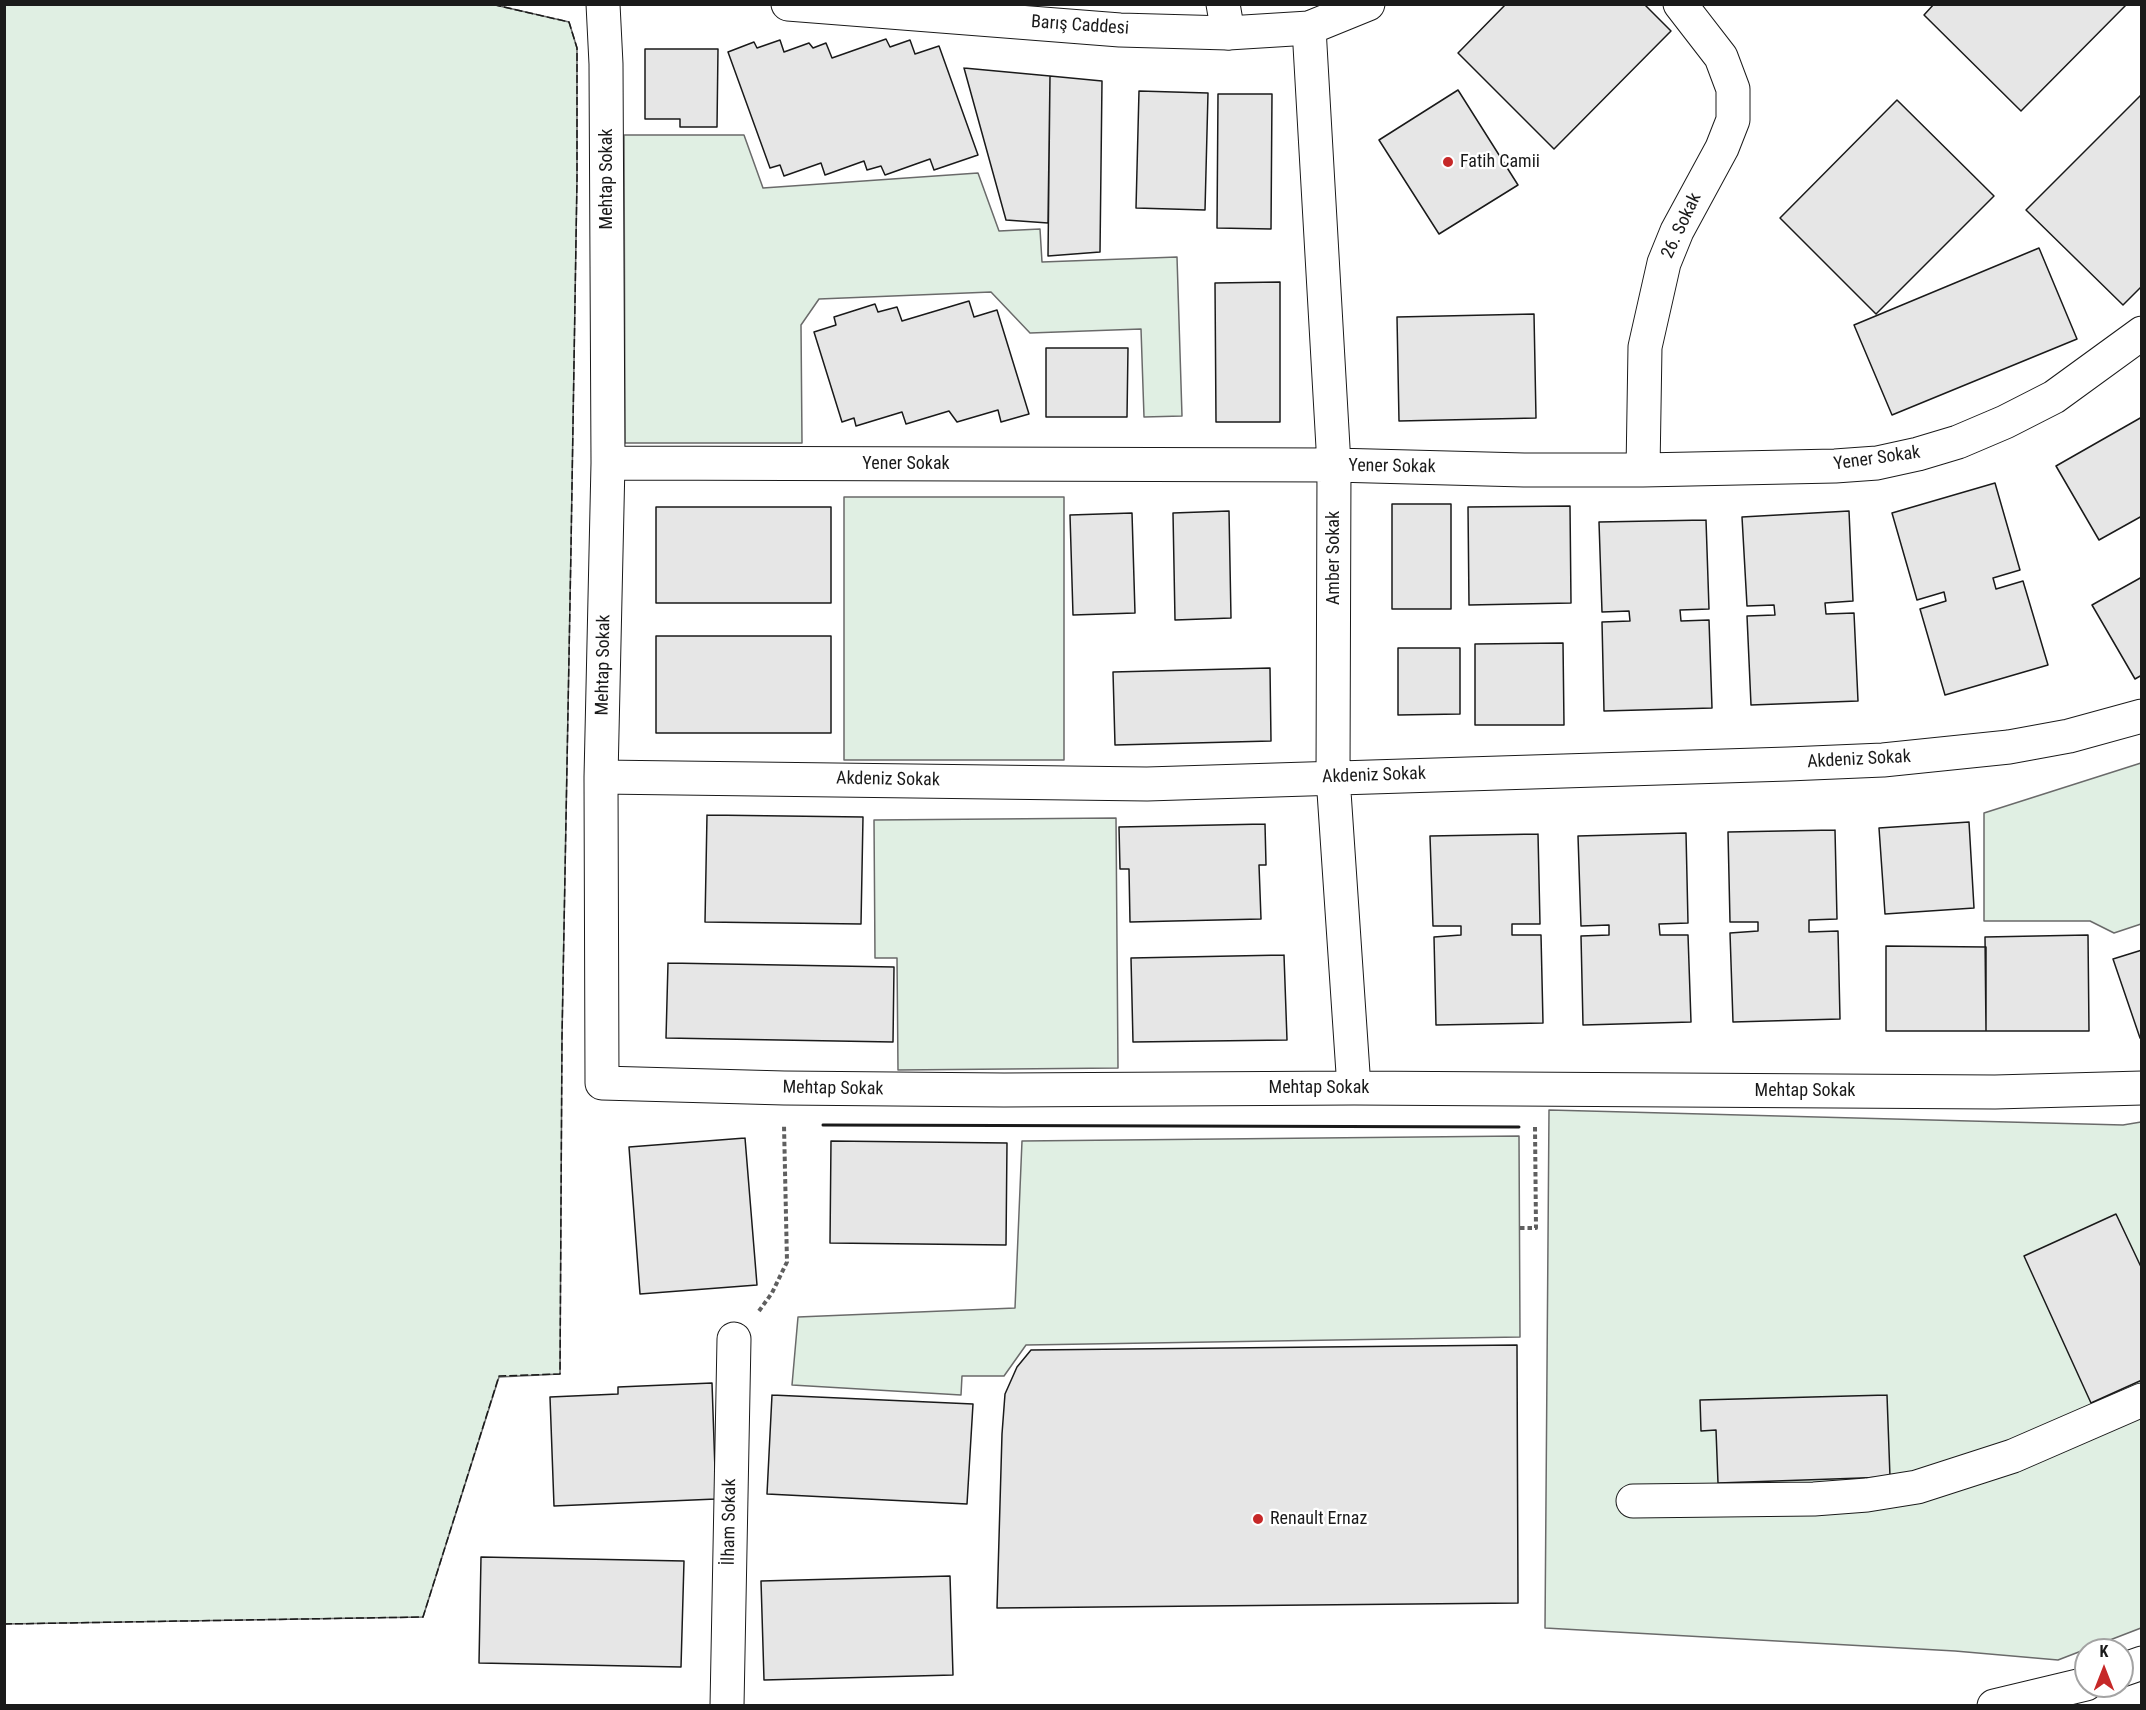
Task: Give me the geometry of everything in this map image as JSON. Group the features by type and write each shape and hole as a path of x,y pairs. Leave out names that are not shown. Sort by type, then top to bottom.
{"street":[{"name":"Mehtap Sokak","path":"603,4 606,76 608,463 601,777 602,1083 784,1088 1004,1090 1354,1088 1995,1092 2142,1088"},
{"name":"Barış Caddesi","path":"788,4 892,8 1120,30 1225,19 1310,28 1368,4"},
{"name":"26. Sokak","path":"1643,470 1645,347 1664,263 1677,231 1722,148 1733,120 1733,89 1721,57 1680,4"},
{"name":"Amber Sokak","path":"1310,28 1334,465 1333,777 1354,1088"},
{"name":"Yener Sokak","path":"608,463 1334,465 1524,470 1643,470 1877,463 1918,454 1968,438 2005,422 2054,397 2142,333"},
{"name":"Akdeniz Sokak","path":"601,777 1135,784 1788,764 1893,759 2009,747 2069,736 2142,716"},
{"name":"İlham Sokak","path":"727,1706 734,1339"},
{"path":"1633,1501 1814,1499 1866,1495 1917,1487 2013,1456 2142,1400"},
{"path":"1994,1706 2074,1687"}],"path":[{"path":"734,1339 772,1293 787,1262 784,1088"},
{"path":"1520,1227 1536,1227 1534,1089"}],"green space":[{"path":"491,4 569,22 577,48 577,179 562,1037 560,1374 499,1377 423,1617 5,1624 5,5"},
{"path":"624,135 744,135 763,188 978,173 999,231 1040,229 1042,262 1177,257 1182,416 1144,417 1141,329 1030,333 991,292 819,299 801,325 802,443 625,443"},
{"path":"844,497 1064,497 1064,760 844,760"},
{"path":"2141,763 2141,924 2114,933 2090,921 1984,921 1984,813"},
{"path":"1116,818 1118,1068 898,1070 897,958 875,958 874,820"},
{"path":"1549,1110 2123,1125 2141,1122 2141,1628 2115,1638 2074,1638 2074,1654 2058,1660 1955,1651 1545,1628"},
{"path":"1519,1136 1520,1337 1026,1345 1004,1376 962,1376 961,1395 792,1385 798,1317 1015,1308 1022,1141"}],"building":[{"path":"1506,4 1644,4 1671,31 1554,149 1458,53"},
{"path":"1934,4 2127,4 2021,111 1924,15"},
{"path":"886,39 890,47 910,40 915,54 939,46 978,155 934,170 930,159 885,175 881,166 867,170 864,161 825,175 821,163 784,176 780,165 770,168 728,52 754,42 757,48 780,40 784,52 809,43 813,48 826,43 832,58"},
{"path":"645,49 718,49 717,127 680,127 680,119 645,119"},
{"path":"964,68 1050,76 1048,223 1006,220"},
{"path":"1050,76 1102,81 1100,252 1048,256"},
{"name":"Fatih Camii","path":"1458,90 1518,185 1439,234 1379,140"},
{"path":"1139,91 1208,93 1205,210 1136,208"},
{"path":"1218,94 1272,94 1271,229 1217,228"},
{"path":"2142,94 2142,286 2123,305 2026,210"},
{"path":"1897,100 1994,196 1876,314 1780,218"},
{"path":"2039,248 2077,339 1892,415 1854,325"},
{"path":"1280,282 1280,422 1216,422 1215,283"},
{"path":"969,301 974,317 997,310 1029,414 1001,422 998,410 957,422 949,411 906,424 902,412 856,426 854,418 842,422 814,332 836,325 834,317 875,304 878,312 897,307 902,321"},
{"path":"1534,314 1536,418 1399,421 1397,317"},
{"path":"1046,348 1128,348 1127,417 1046,417"},
{"path":"2142,417 2142,516 2099,540 2056,466"},
{"path":"1995,483 2020,570 1993,578 1996,589 2023,581 2048,665 1945,695 1920,609 1946,601 1944,592 1917,600 1892,513"},
{"path":"1392,504 1451,504 1451,609 1392,609"},
{"path":"1570,506 1571,603 1469,605 1468,507"},
{"path":"656,507 831,507 831,603 656,603"},
{"path":"1229,511 1231,618 1175,620 1173,513"},
{"path":"1849,511 1853,601 1825,603 1826,614 1854,613 1858,701 1751,705 1747,616 1775,615 1774,605 1747,606 1742,517"},
{"path":"1132,513 1135,613 1073,615 1070,515"},
{"path":"1706,520 1709,609 1680,610 1681,621 1709,620 1712,708 1604,711 1602,622 1630,621 1629,611 1602,612 1599,522"},
{"path":"2142,577 2142,675 2135,679 2092,605"},
{"path":"656,636 831,636 831,733 656,733"},
{"path":"1563,643 1564,725 1475,725 1475,644"},
{"path":"1398,648 1460,648 1460,714 1398,715"},
{"path":"1270,668 1271,741 1115,745 1113,672"},
{"path":"707,815 863,817 861,924 705,922"},
{"path":"1969,822 1974,908 1885,914 1879,828"},
{"path":"1265,824 1266,865 1259,865 1261,919 1130,922 1129,869 1120,869 1119,827"},
{"path":"1835,830 1837,919 1809,920 1809,932 1838,931 1840,1019 1733,1022 1730,933 1758,931 1758,922 1730,922 1728,832"},
{"path":"1686,833 1688,923 1659,924 1660,935 1688,935 1691,1022 1583,1025 1581,936 1609,935 1609,925 1581,926 1578,836"},
{"path":"1538,834 1540,924 1512,924 1512,935 1541,935 1543,1023 1436,1025 1434,937 1461,935 1461,926 1433,926 1430,836"},
{"path":"2088,935 2089,1031 1986,1031 1985,937"},
{"path":"1886,946 1986,947 1986,1031 1886,1031"},
{"path":"2142,950 2142,1038 2140,1038 2113,959"},
{"path":"1284,955 1287,1040 1133,1042 1131,958"},
{"path":"668,963 894,967 893,1042 666,1038"},
{"path":"745,1138 757,1285 640,1294 629,1147"},
{"path":"831,1141 1007,1143 1006,1245 830,1243"},
{"path":"2116,1214 2142,1269 2142,1380 2091,1403 2024,1256"},
{"name":"Renault Ernaz","path":"1517,1345 1518,1603 997,1608 1005,1394 1017,1367 1031,1350"},
{"path":"712,1383 716,1499 554,1506 550,1397 618,1394 618,1387"},
{"path":"772,1395 973,1404 967,1504 767,1494"},
{"path":"1887,1395 1890,1477 1718,1483 1716,1430 1701,1431 1700,1400"},
{"path":"481,1557 684,1561 681,1667 479,1663"},
{"path":"950,1576 953,1675 764,1680 761,1581"}],"fence":[{"path":"4,1624 423,1617 499,1376 560,1374 562,1037 577,179 577,48 569,22 491,4"}],"wall":[{"path":"823,1125 1519,1127"}],"place":[{"name":"Fatih Camii","path":"1448,162"},
{"name":"Renault Ernaz","path":"1258,1519"}]}
